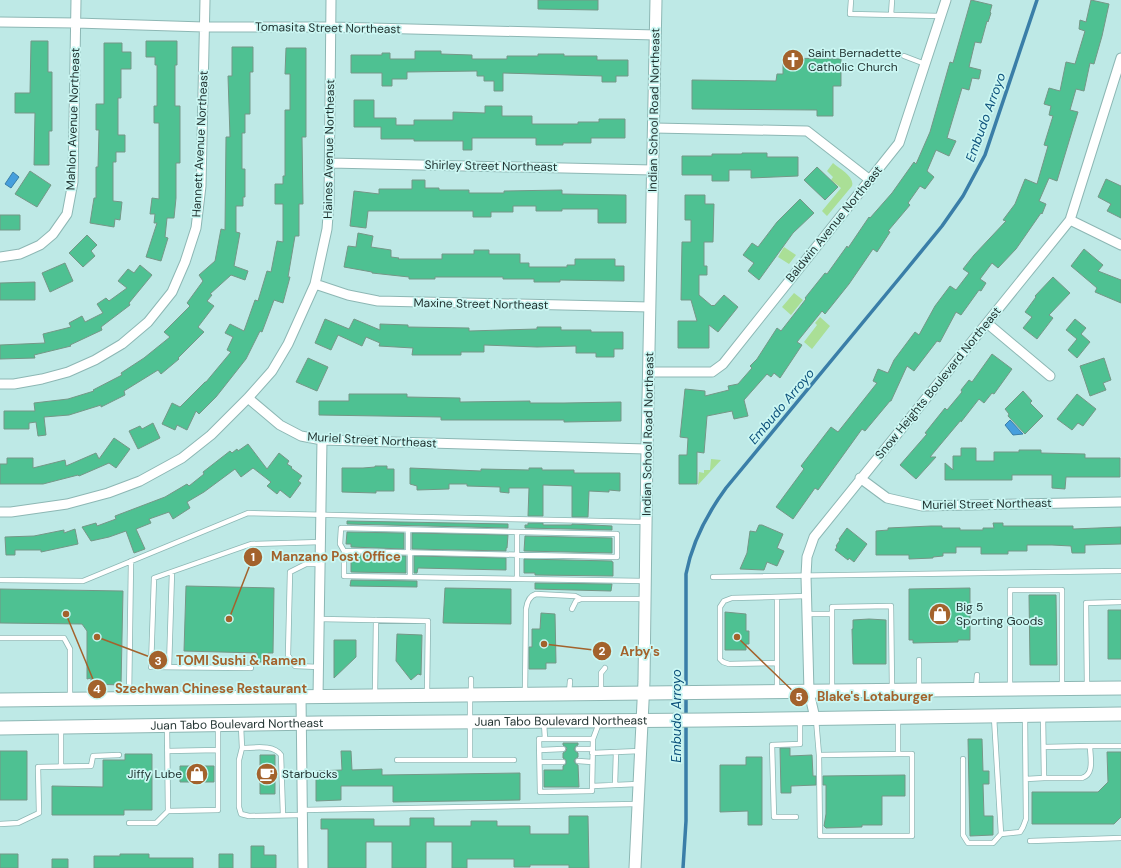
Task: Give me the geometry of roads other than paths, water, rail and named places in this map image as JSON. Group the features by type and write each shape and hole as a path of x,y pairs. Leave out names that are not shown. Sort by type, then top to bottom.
{"main road":[{"path":"0,700 525,694 570,687 601,693 1121,688"},
{"name":"Juan Tabo Boulevard Northeast","path":"0,728 218,724 707,720 1121,714"}],"street":[{"name":"Mahlon Avenue Northeast","path":"0,257 20,254 40,245 53,234 67,214 73,182 76,0"},
{"name":"Hannett Avenue Northeast","path":"0,384 14,384 42,379 68,372 95,360 122,344 148,322 172,292 185,262 196,228 200,186 205,0"},
{"name":"Haines Avenue Northeast","path":"248,398 272,371 288,344 315,284 327,229 330,163 331,0"},
{"name":"Indian School Road Northeast","path":"634,868 643,693 656,0"},
{"name":"Baldwin Avenue Northeast","path":"649,372 712,372 723,364 870,180 899,143 946,0"},
{"name":"Tomasita Street Northeast","path":"0,22 204,27 331,27 656,35"},
{"name":"Snow Heights Boulevard Northeast","path":"815,718 809,692 806,596 807,557 814,537 860,478 1070,220 1121,58"},
{"path":"654,128 806,131 870,180"},
{"name":"Shirley Street Northeast","path":"330,163 653,170"},
{"path":"1070,220 1121,245"},
{"name":"Maxine Street Northeast","path":"315,284 348,296 378,301 650,307"},
{"path":"987,322 1050,376"},
{"path":"0,512 67,504 108,493 140,481 182,458 211,435 248,398"},
{"name":"Muriel Street Northeast","path":"248,398 280,425 301,436 322,440 647,448"},
{"path":"318,697 322,440"},
{"name":"Muriel Street Northeast","path":"860,478 887,498 922,506 1121,502"},
{"path":"301,697 303,868"}],"lane":[{"path":"851,0 850,14 941,16"},
{"path":"891,15 892,0"},
{"path":"904,56 925,64"},
{"path":"0,580 83,581 248,513 646,522"},
{"path":"344,551 616,557 617,534 341,528 340,544 344,551 344,576 645,582"},
{"path":"408,530 410,577"},
{"path":"517,579 518,532"},
{"path":"251,668 151,667 154,578 251,544 321,542"},
{"path":"129,699 131,561"},
{"path":"319,667 295,666 288,655 290,572 306,564 320,564"},
{"path":"713,577 1121,571"},
{"path":"170,668 172,572"},
{"path":"1010,689 1010,590 1062,590 1062,688"},
{"path":"525,694 526,609 529,599 536,594 575,596 581,599 645,600"},
{"path":"777,663 729,664 723,662 720,659 720,607 724,601 732,598 806,596"},
{"path":"777,597 777,692"},
{"path":"572,609 576,602 581,599"},
{"path":"1087,688 1086,603 1121,602"},
{"path":"832,691 832,607 891,606 892,690"},
{"path":"807,614 832,614"},
{"path":"320,620 428,621 427,695"},
{"path":"375,696 376,620"},
{"path":"0,638 64,638 70,649 70,699"},
{"path":"919,660 919,690"},
{"path":"601,693 601,673 605,668"},
{"path":"976,690 977,675"},
{"path":"470,760 471,679"},
{"path":"963,758 963,835 968,843 993,843 1002,834 1020,832 1026,819 1025,715"},
{"path":"1043,715 1044,778"},
{"path":"994,716 1002,834"},
{"path":"898,717 898,754"},
{"path":"796,817 774,817 772,745 800,744 800,718"},
{"path":"815,718 819,755 820,836 912,836 912,754 819,755"},
{"path":"544,721 545,739"},
{"path":"592,739 539,739 540,792 592,791 592,739 600,721"},
{"path":"129,823 156,822 168,811 218,810 218,724"},
{"path":"241,724 242,748 239,760 239,807 241,814 249,816 283,815 302,812 638,804"},
{"path":"167,725 168,811"},
{"path":"61,727 61,766"},
{"path":"1026,778 1082,778 1087,776 1090,772 1090,746"},
{"path":"1044,747 1121,746"},
{"path":"242,748 271,748 277,750 281,755 283,815"},
{"path":"540,750 563,749"},
{"path":"578,749 616,752 640,751"},
{"path":"168,751 218,750"},
{"path":"615,785 616,752"},
{"path":"0,824 18,823 39,813 38,767 91,766 93,756 119,755"},
{"path":"397,760 514,760"},
{"path":"578,761 592,762"},
{"path":"540,762 563,762"},
{"path":"592,786 639,784"},
{"path":"1030,841 1121,838"}],"water":[{"path":"13,172 19,177 11,188 5,184"},
{"path":"1010,420 1023,434 1013,435 1005,425"}],"waterway":[{"name":"Embudo Arroyo","path":"686,717 686,574 692,551 701,529 726,488 942,226 963,196 985,155 1037,0"},
{"name":"Embudo Arroyo","path":"683,868 686,821 686,723"}],"place":[{"name":"Saint Bernadette Catholic Church","path":"793,60"},
{"name":"Szechwan Chinese Restaurant","path":"66,614"},
{"name":"Big 5 Sporting Goods","path":"940,614"},
{"name":"Manzano Post Office","path":"229,619"},
{"name":"TOMI Sushi & Ramen","path":"97,637"},
{"name":"Blake's Lotaburger","path":"737,637"},
{"name":"Arby's","path":"544,644"},
{"name":"Jiffy Lube","path":"197,774"},
{"name":"Starbucks","path":"267,774"}]}
